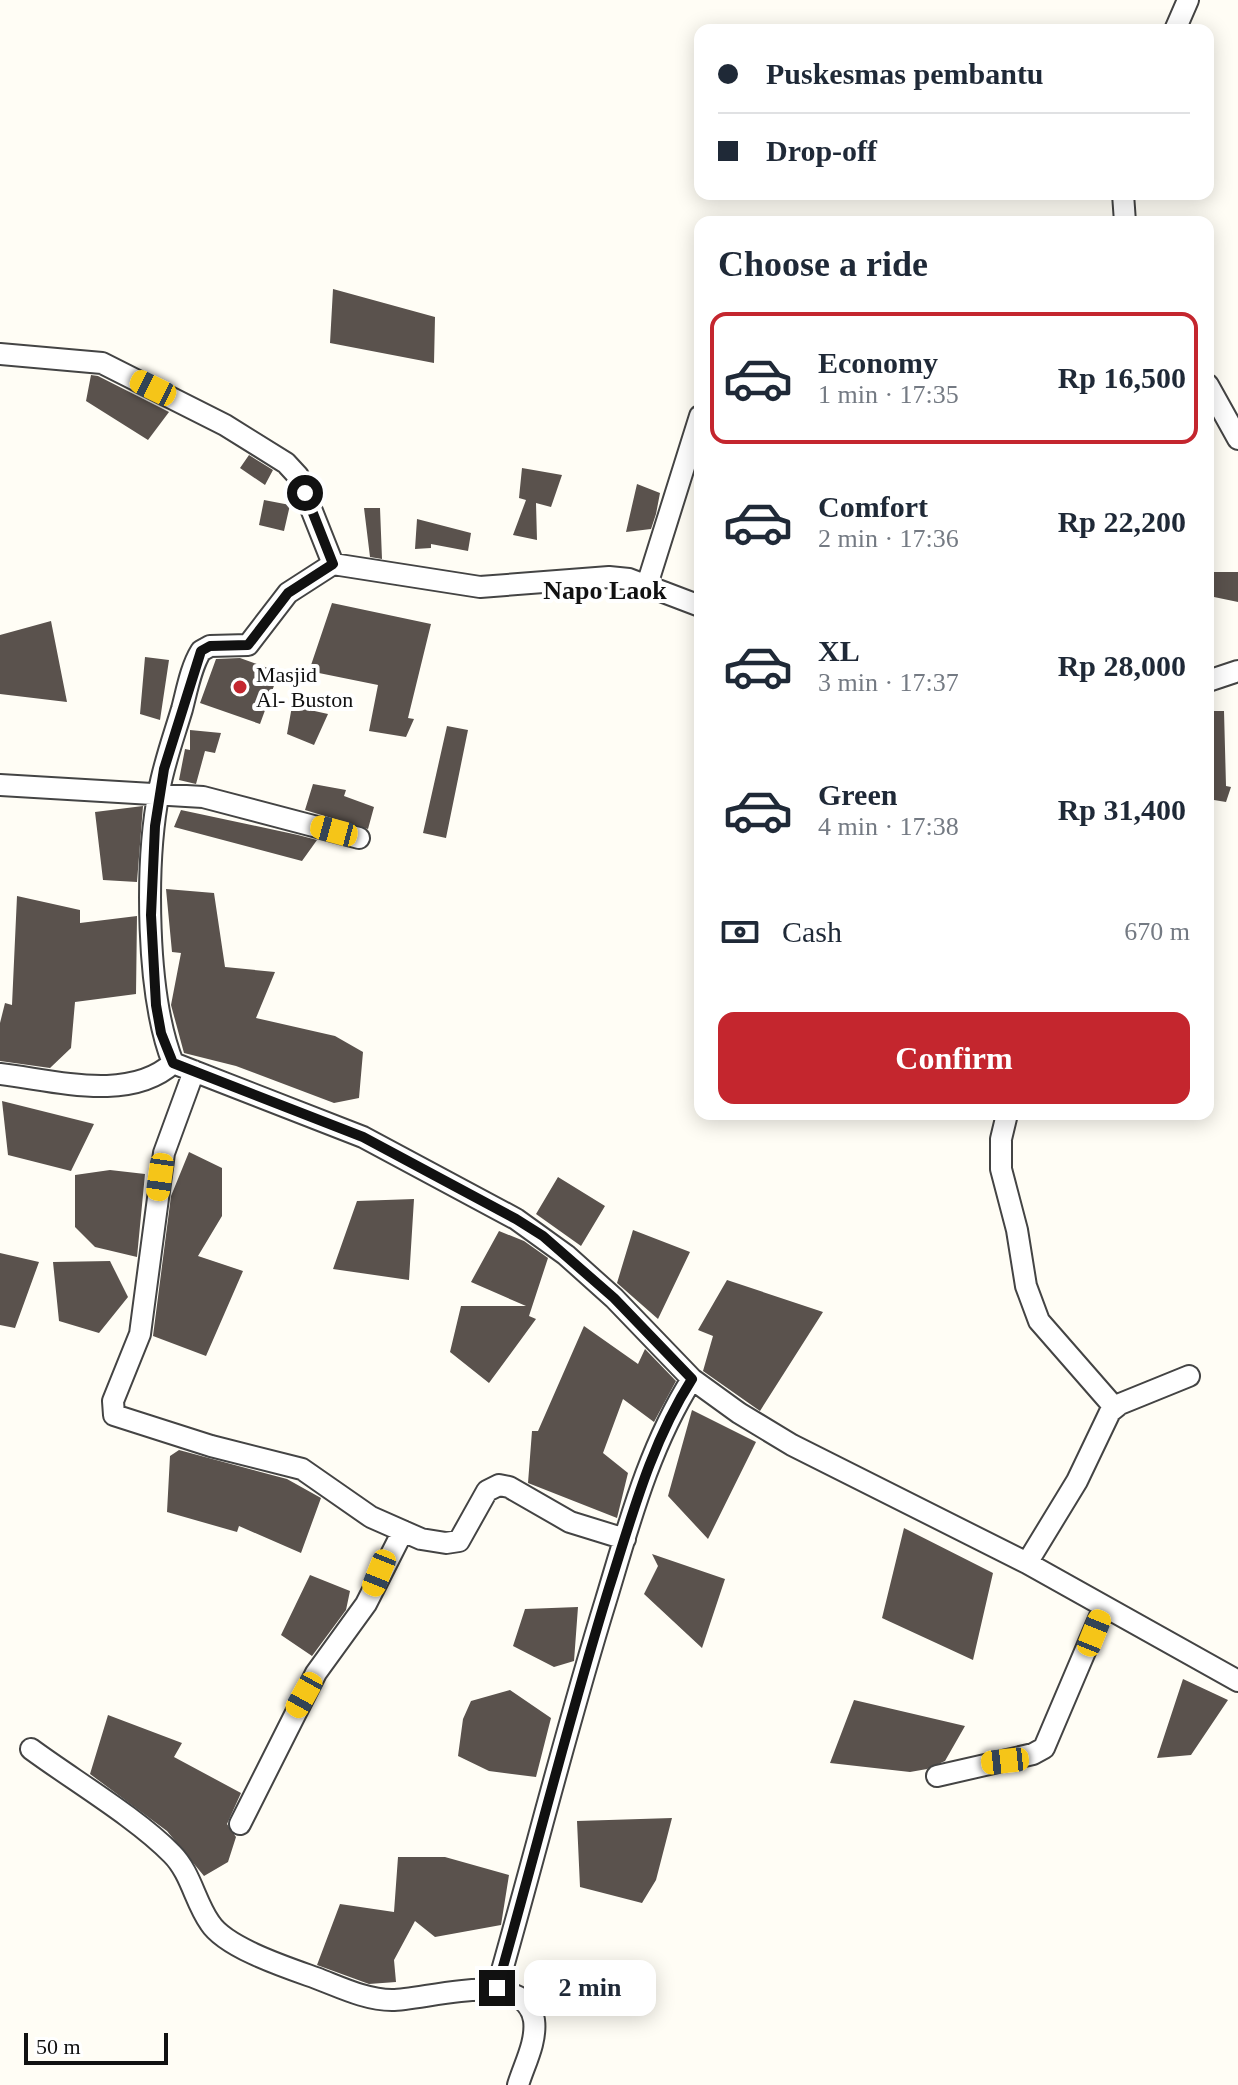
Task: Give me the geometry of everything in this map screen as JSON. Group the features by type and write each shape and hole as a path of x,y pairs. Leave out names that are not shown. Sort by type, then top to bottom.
{"street":[{"path":"1178,24 1188,0"},
{"path":"0,354 102,363 237,432 286,463 298,476 333,564"},
{"path":"1214,396 1238,439"},
{"path":"647,585 694,435"},
{"path":"694,604 629,579 584,576 505,587 480,587 333,564 288,593 248,645 210,646 201,651 158,792 151,915 156,1005 161,1033 173,1063 363,1137 530,1227 614,1298 692,1379 739,1413 792,1445 1027,1563 1238,1681"},
{"path":"1214,679 1238,671"},
{"path":"0,785 158,792 217,800 359,838"},
{"path":"0,1074 98,1086 143,1081 173,1063"},
{"path":"194,1071 164,1153 140,1334 111,1410 126,1420 302,1469 348,1503 403,1531 440,1542 459,1541 487,1491 499,1485 509,1487 570,1522 625,1539"},
{"path":"1006,1120 1001,1139 1001,1169 1017,1230 1026,1286 1039,1321 1115,1408"},
{"path":"1027,1563 1055,1520 1115,1408 1189,1376"},
{"path":"497,1988 568,1722 625,1539 653,1454 692,1379"},
{"path":"240,1824 316,1673 366,1604 403,1531"},
{"path":"937,1776 1033,1754 1044,1748 1104,1607"},
{"path":"31,1749 175,1857 208,1922 232,1943 305,1974 388,2000 497,1988 521,2001 529,2008 534,2020 532,2044 518,2085"}],"building":[{"path":"333,289 435,317 434,363 330,343"},
{"path":"91,375 169,412 148,440 86,401"},
{"path":"249,455 273,470 265,485 240,468"},
{"path":"522,468 562,475 551,507 536,503 537,540 513,535 526,500 519,498"},
{"path":"637,484 660,493 656,514 651,529 626,532"},
{"path":"264,500 290,505 284,531 259,525"},
{"path":"364,508 380,508 382,559 370,557"},
{"path":"417,519 471,533 468,551 431,544 431,548 415,549"},
{"path":"1214,572 1238,572 1238,602 1214,597"},
{"path":"332,603 431,624 408,718 414,719 406,737 369,731 378,685 309,671"},
{"path":"51,621 67,702 0,694 0,635"},
{"path":"145,657 169,660 160,720 140,714"},
{"name":"Masjid Al- Buston","path":"240,658 279,672 260,724 200,703 216,659"},
{"path":"292,706 328,714 314,745 287,734"},
{"path":"1214,711 1224,711 1226,786 1231,787 1226,802 1214,800"},
{"path":"447,726 468,730 446,838 423,833"},
{"path":"190,730 221,733 215,753 205,751 196,784 179,780 185,749 190,750"},
{"path":"313,784 346,790 344,796 374,807 368,829 305,810"},
{"path":"143,806 137,882 103,880 95,812"},
{"path":"181,810 317,840 302,861 174,827"},
{"path":"166,889 214,893 225,967 275,972 256,1018 335,1036 363,1052 359,1098 334,1103 236,1066 184,1053 171,1005 181,953 172,952"},
{"path":"17,896 80,910 80,923 137,916 136,994 75,1002 71,1048 50,1068 0,1061 0,1023 5,1003 12,1005"},
{"path":"2,1101 94,1124 71,1171 8,1155"},
{"path":"189,1152 222,1168 222,1216 198,1256 243,1271 206,1356 153,1336 171,1196"},
{"path":"110,1170 145,1174 137,1257 95,1247 75,1227 75,1175"},
{"path":"558,1177 605,1206 581,1246 536,1214"},
{"path":"414,1199 409,1280 333,1269 357,1201"},
{"path":"633,1230 690,1252 658,1319 617,1283"},
{"path":"499,1231 524,1241 548,1258 529,1316 536,1319 489,1383 450,1352 461,1306 526,1306 471,1282"},
{"path":"0,1253 39,1262 15,1328 0,1325"},
{"path":"110,1261 128,1297 99,1333 59,1321 53,1262"},
{"path":"727,1280 823,1312 760,1411 703,1371 713,1336 698,1330"},
{"path":"584,1326 638,1364 645,1349 676,1381 654,1422 623,1399 603,1453 628,1473 617,1518 528,1483 532,1431 538,1431"},
{"path":"692,1410 756,1442 708,1539 668,1496"},
{"path":"179,1450 287,1479 321,1498 301,1553 239,1526 237,1532 167,1512 170,1456"},
{"path":"904,1528 993,1573 973,1660 882,1618"},
{"path":"652,1554 725,1579 702,1648 644,1594 658,1566"},
{"path":"310,1575 350,1591 346,1610 312,1656 281,1635"},
{"path":"578,1607 574,1661 554,1667 513,1646 525,1609"},
{"path":"1183,1679 1228,1700 1191,1755 1157,1758"},
{"path":"510,1690 551,1718 536,1777 489,1771 458,1756 463,1719 471,1701"},
{"path":"854,1700 965,1726 945,1761 927,1769 910,1772 830,1763"},
{"path":"108,1715 182,1743 174,1757 241,1793 227,1824 236,1837 228,1862 204,1876 167,1831 90,1774"},
{"path":"672,1818 656,1880 642,1903 580,1887 577,1821"},
{"path":"398,1857 445,1857 509,1875 501,1925 435,1937 415,1921 394,1960 396,1982 369,1984 317,1965 340,1904 394,1912"}],"place":[{"name":"Masjid Al- Buston","path":"240,687"}],"district":[{"name":"Napo Laok","path":"605,590"}],"route":[{"path":"305,493 333,564 288,593 248,645 210,646 201,651 158,792 151,915 156,1005 161,1033 173,1063 296,1108 363,1137 516,1219 543,1236 614,1298 692,1379 665,1425 647,1468 568,1722 538,1845 497,1988"}]}
